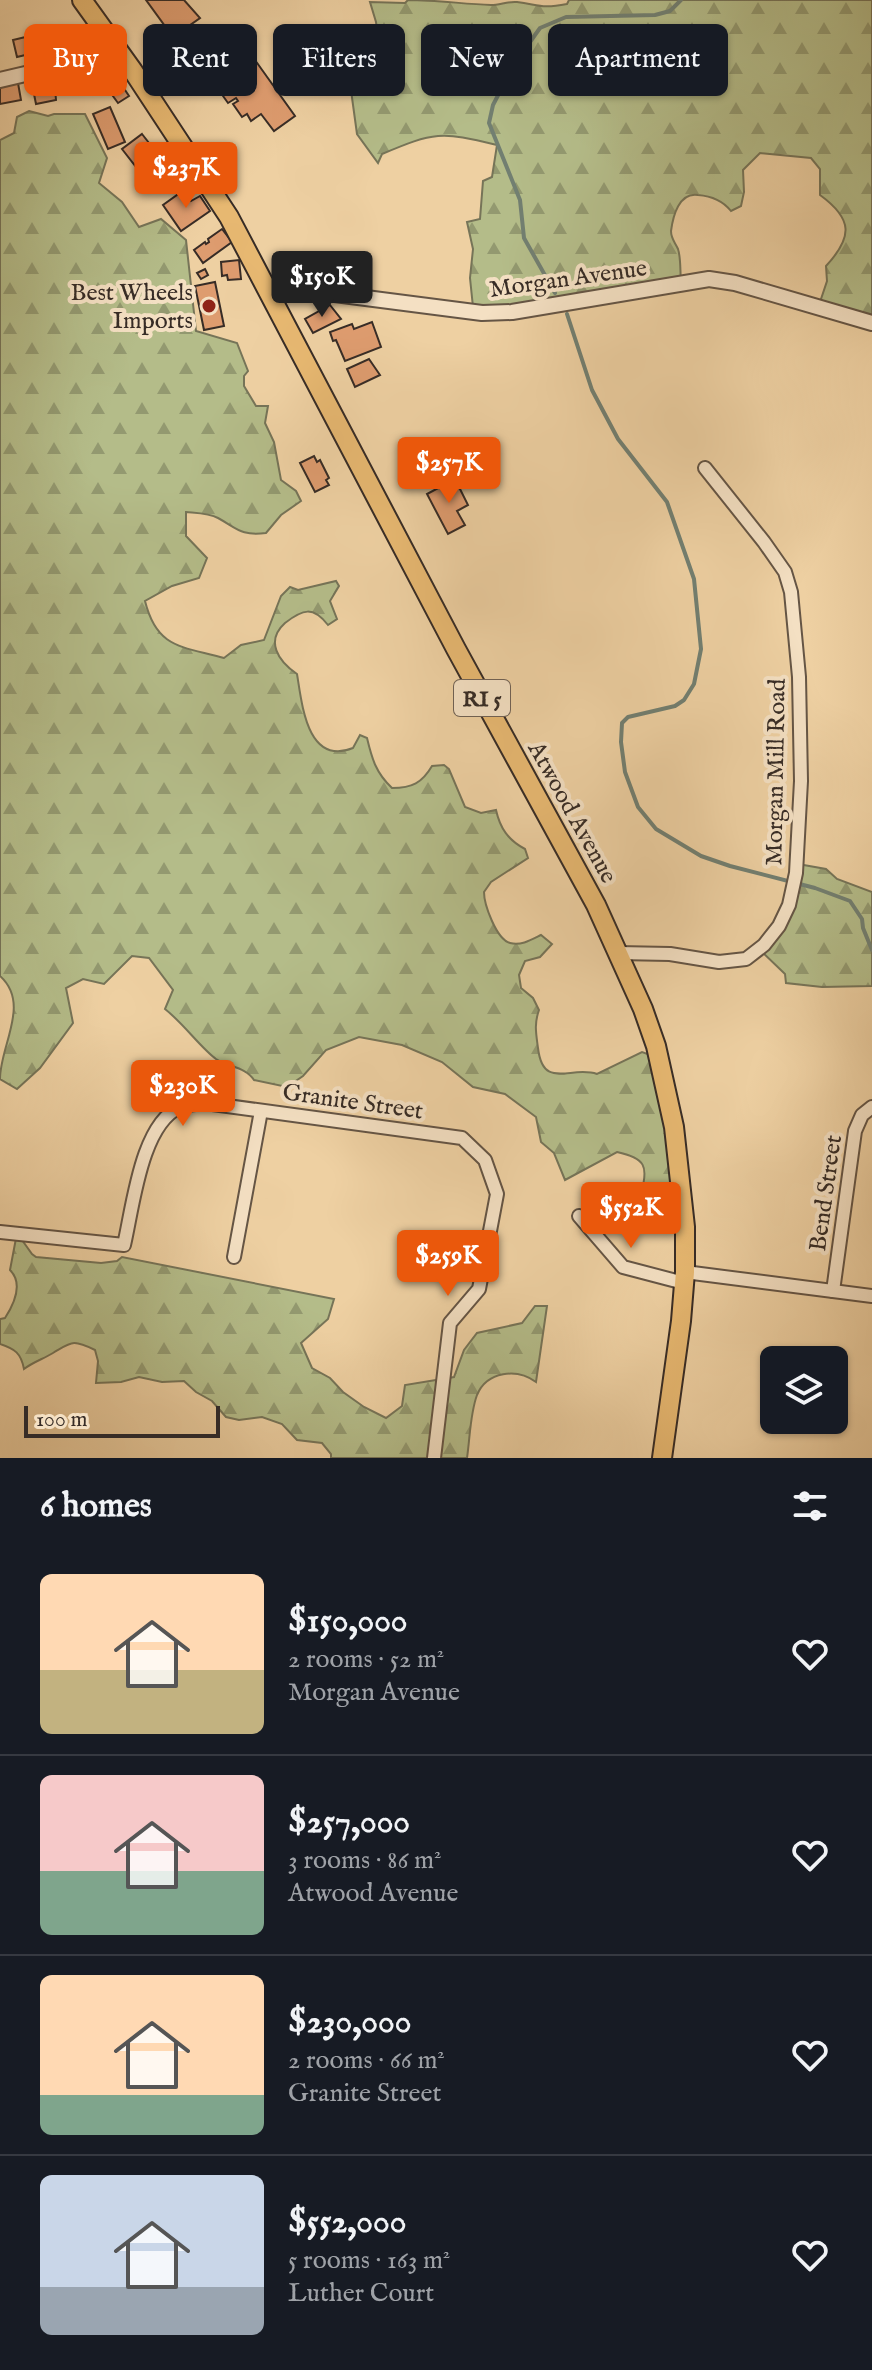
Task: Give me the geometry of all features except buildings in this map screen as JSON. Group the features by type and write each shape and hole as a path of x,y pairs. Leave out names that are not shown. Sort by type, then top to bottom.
{"main road":[{"name":"Atwood Avenue","path":"88,3 101,24"},
{"name":"Atwood Avenue","path":"127,64 229,217 456,649 596,905 643,1009 663,1073 674,1127 685,1227 685,1277 662,1458"}],"street":[{"path":"0,80 24,74"},
{"name":"Morgan Avenue","path":"265,285 449,310 497,312 709,279 735,283 872,323"},
{"name":"Morgan Mill Road","path":"618,953 670,954 719,962 746,959 764,945 779,926 789,905 796,873 801,781 799,677 791,592 785,572 705,468"},
{"name":"Granite Street","path":"0,1232 124,1245 149,1141 160,1123 180,1107 205,1103 462,1138 485,1160 497,1194 479,1289 450,1323 434,1458"},
{"name":"Bend Street","path":"833,1291 855,1131 862,1115 872,1107"},
{"path":"234,1257 261,1111"},
{"path":"579,1216 623,1267 685,1277 872,1296"}],"green space":[{"path":"408,0 491,5 514,2 546,6 567,4 569,0 872,0 872,322 819,305 827,281 826,266 841,246 846,229 839,212 820,195 820,169 811,158 760,153 743,170 741,206 731,211 716,200 691,195 678,206 671,231 679,253 681,281 512,312 473,307 470,278 473,249 467,222 480,219 483,181 492,177 497,145 463,137 438,136 414,141 382,154 378,163 357,134 352,96 405,96 405,24 376,24 370,2 405,3"},
{"path":"29,111 48,116 85,114 107,158 99,183 122,202 139,227 161,219 186,240 196,331 237,343 248,371 244,376 244,386 256,406 268,406 265,423 274,442 281,480 296,491 301,501 281,515 266,533 258,534 235,528 214,516 186,512 186,536 207,558 199,578 172,586 145,601 156,628 173,643 224,658 241,645 264,640 281,596 290,587 298,590 336,581 339,586 330,601 337,619 328,625 313,612 303,612 285,623 279,630 275,644 284,663 297,674 305,715 316,740 326,748 338,751 353,748 360,735 367,738 375,765 392,788 416,783 432,766 444,765 449,769 465,807 481,813 496,810 506,833 525,849 528,858 491,882 484,892 492,920 500,935 510,943 530,941 541,935 552,944 540,957 525,961 519,975 521,988 533,998 539,1010 536,1029 541,1061 552,1073 597,1074 642,1052 659,1058 679,1196 653,1199 641,1193 645,1176 642,1165 634,1157 617,1152 565,1180 554,1153 541,1142 536,1117 505,1094 473,1087 442,1062 402,1045 359,1037 326,1050 303,1076 287,1087 254,1080 246,1072 216,1059 165,1009 173,990 149,958 132,956 104,984 83,979 66,988 73,1023 40,1068 17,1089 0,1079 14,1012 9,987 0,976 0,140 14,133 17,117"},
{"path":"798,864 826,869 837,879 872,892 872,986 822,987 786,983 785,974 761,951 779,928"},
{"path":"17,1233 36,1257 101,1263 117,1261 122,1257 334,1299 328,1319 301,1343 312,1368 330,1378 364,1407 386,1418 402,1406 405,1385 454,1377 464,1350 477,1333 522,1323 535,1306 547,1306 536,1382 520,1375 503,1374 482,1387 473,1410 467,1458 331,1458 322,1443 297,1440 282,1424 262,1417 239,1420 226,1417 212,1401 184,1381 162,1382 139,1377 121,1382 96,1383 98,1361 95,1350 81,1344 69,1344 24,1369 16,1352 0,1344 0,1319 5,1318 12,1307 17,1288 10,1270"}],"waterway":[{"path":"555,293 524,238 520,200 489,123 493,105 515,63 540,28 566,17 655,15 670,11 681,0"},
{"path":"567,314 592,390 618,439 667,502 694,579 701,649 694,684 684,700 675,706 628,717 622,723 625,772 638,807 656,829 701,856 850,901 862,919 872,950"}],"place":[{"name":"Best Wheels Imports","path":"209,306"}]}
